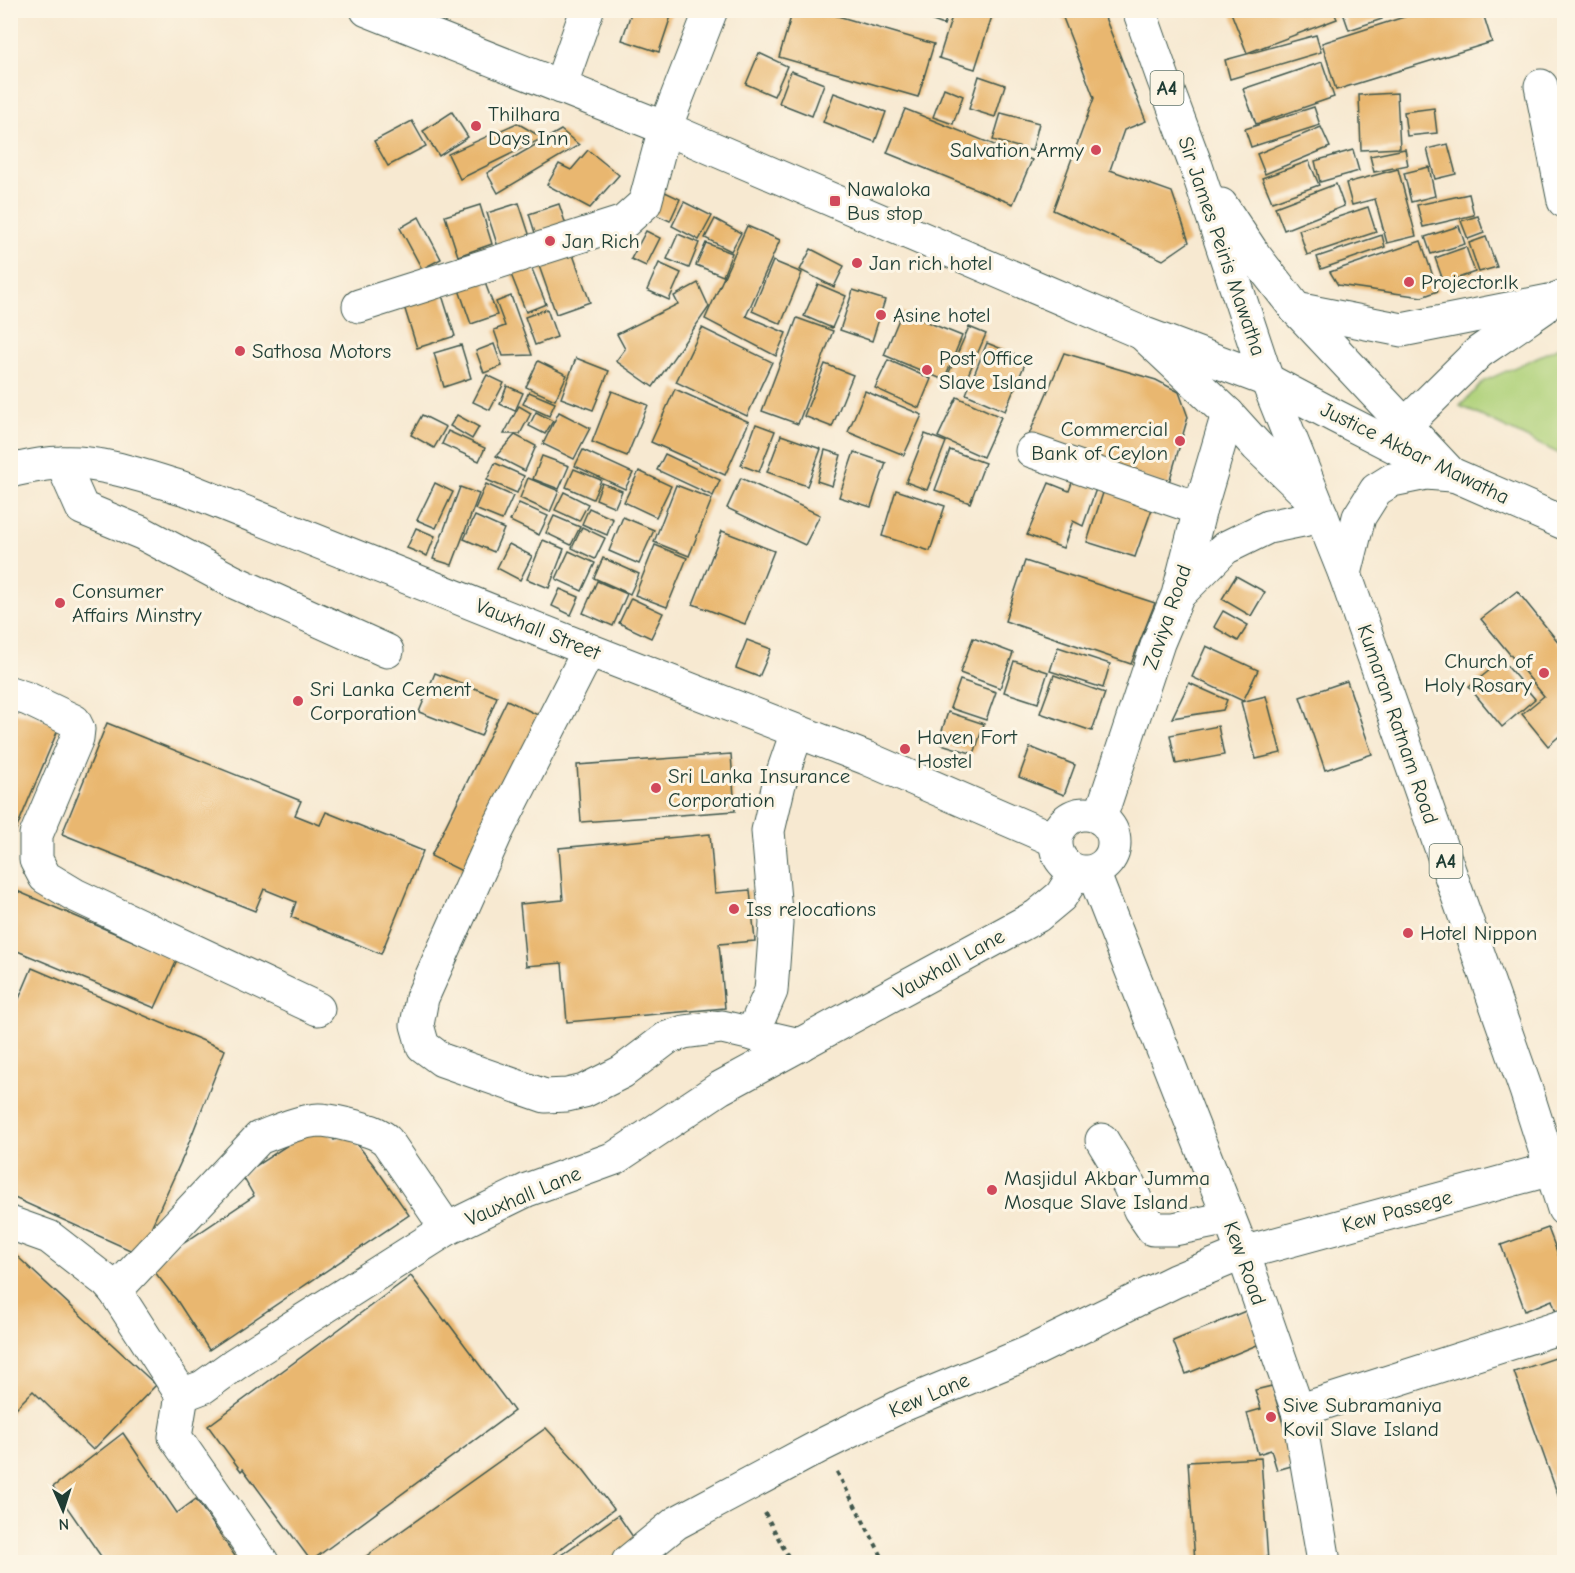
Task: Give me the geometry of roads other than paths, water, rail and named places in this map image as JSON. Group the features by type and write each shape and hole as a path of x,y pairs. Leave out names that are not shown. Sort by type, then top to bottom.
{"main road":[{"name":"Justice Akbar Mawatha","path":"367,10 665,128 1142,333 1267,380 1452,475 1564,523"},
{"path":"560,87 587,10"},
{"path":"359,306 624,222 645,203 665,128 711,10"},
{"name":"Sir James Peiris Mawatha","path":"1139,10 1196,166 1267,380"},
{"path":"1541,86 1564,201"},
{"path":"1196,166 1254,255 1296,309 1452,475"},
{"path":"1296,309 1402,330 1559,298"},
{"path":"1406,424 1479,352 1559,298"},
{"path":"1142,333 1228,414 1319,510 1269,527 1225,548 1178,595"},
{"name":"Kumaran Ratnam Road","path":"1267,380 1345,574 1526,1090 1564,1209"},
{"name":"Zaviya Road","path":"1100,818 1158,643 1178,595 1228,414"},
{"path":"1032,451 1200,509"},
{"path":"62,463 82,508 142,532 232,581 387,651"},
{"name":"Vauxhall Street","path":"10,471 62,463 93,465 122,470 189,490 866,758 1055,840"},
{"path":"1345,574 1359,517 1376,490 1392,480 1426,473 1452,475"},
{"path":"589,650 497,831 422,998 417,1025 423,1046 442,1060 545,1096 567,1095 584,1091 622,1072 667,1038 684,1032 722,1027 800,1045"},
{"path":"10,693 74,721 78,729 77,738 36,835 36,860 45,877 75,895 318,1008"},
{"path":"752,1034 771,991 776,923 768,831 779,784 797,732"},
{"path":"1081,814 1091,814 1100,818 1113,833 1113,853 1101,868 1085,872 1065,865 1059,858 1055,840 1064,822 1081,814"},
{"name":"Vauxhall Lane","path":"182,1395 203,1388 234,1364 447,1229 527,1190 615,1158 720,1089 1038,916 1085,872"},
{"name":"Kew Road","path":"1085,872 1243,1253 1298,1411 1324,1563"},
{"path":"115,1291 259,1138 306,1122 321,1120 345,1125 375,1133 387,1141 447,1229"},
{"path":"1102,1140 1129,1185 1140,1210 1153,1228 1174,1230 1229,1218"},
{"name":"Kew Passege","path":"1243,1253 1551,1169"},
{"path":"10,1223 49,1237 107,1282 115,1291 182,1395 175,1437 262,1563"},
{"name":"Kew Lane","path":"628,1563 676,1523 822,1445 904,1404 1028,1353 1175,1281 1243,1253"},
{"path":"1298,1411 1564,1326"}],"place":[{"name":"Thilhara Days Inn","path":"476,126"},
{"name":"Salvation Army","path":"1096,150"},
{"name":"Nawaloka Bus stop","path":"835,201"},
{"name":"Jan Rich","path":"550,241"},
{"name":"Jan rich hotel","path":"857,263"},
{"name":"Projector.lk","path":"1409,282"},
{"name":"Asine hotel","path":"881,315"},
{"name":"Sathosa Motors","path":"240,351"},
{"name":"Post Office Slave Island","path":"927,370"},
{"name":"Commercial Bank of Ceylon","path":"1180,441"},
{"name":"Consumer Affairs Minstry","path":"60,603"},
{"name":"Church of Holy Rosary","path":"1544,673"},
{"name":"Sri Lanka Cement Corporation","path":"298,701"},
{"name":"Haven Fort Hostel","path":"905,749"},
{"name":"Sri Lanka Insurance Corporation","path":"656,788"},
{"name":"Iss relocations","path":"734,909"},
{"name":"Hotel Nippon","path":"1408,933"},
{"name":"Masjidul Akbar Jumma Mosque Slave Island","path":"992,1190"},
{"name":"Sive Subramaniya Kovil Slave Island","path":"1271,1417"}]}
